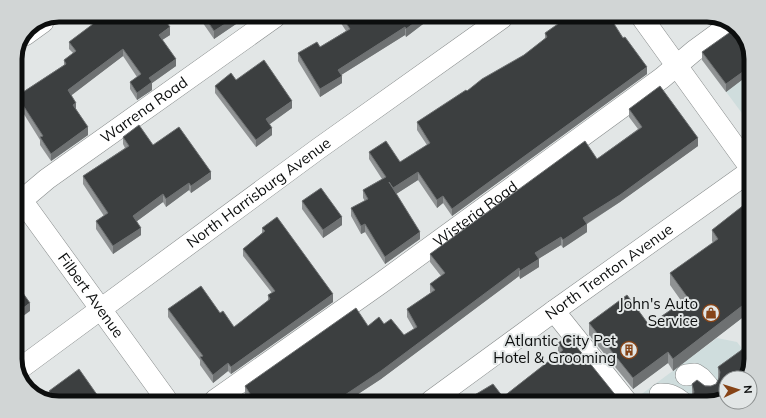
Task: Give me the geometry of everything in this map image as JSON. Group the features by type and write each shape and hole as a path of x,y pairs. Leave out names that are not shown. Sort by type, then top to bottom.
{"street":[{"name":"Warrena Road","path":"22,196 48,179 267,22"},
{"name":"North Harrisburg Avenue","path":"23,366 318,149 496,22"},
{"path":"645,22 678,65 744,159"},
{"name":"Wisteria Road","path":"221,396 387,279 662,78 694,51 726,28"},
{"name":"North Trenton Avenue","path":"438,396 744,176"},
{"name":"Filbert Avenue","path":"22,206 164,396"},
{"path":"554,311 622,396"}],"shaded area":[{"path":"733,34 742,47 744,57 744,116 701,58"},
{"path":"717,338 737,342 744,351 744,358 733,370 718,370 718,389 713,396 639,396"}],"building":[{"path":"96,22 166,22 170,27 159,35 176,59 149,78 152,82 137,93 130,82 141,74 123,49 68,90 76,103 73,105 88,127 51,154 40,137 43,136 22,104 22,93 66,64 64,60 76,51 69,42"},
{"path":"208,22 228,22 214,31"},
{"path":"345,22 416,22 406,29 405,27 338,70 342,76 320,89 298,53 317,42 320,47 350,29"},
{"path":"561,22 613,22 623,38 625,37 647,67 452,209 443,196 437,200 418,172 393,188 389,182 420,232 385,257 365,224 361,226 351,208 368,199 363,190 386,177 369,152 386,141 400,162 430,143 417,122 466,90 467,91 482,79 524,55 547,37 545,33"},
{"path":"731,31 742,47 744,71 726,84 702,52"},
{"path":"264,60 292,101 266,119 272,128 256,140 215,86 231,73 236,80"},
{"path":"660,86 698,138 620,195 583,218 587,224 563,240 561,237 535,253 539,259 520,271 519,268 381,371 344,396 251,396 245,386 356,308 368,326 379,317 384,324 391,319 404,335 417,327 407,309 435,290 430,284 445,273 430,254 585,141 597,159 642,127 629,109"},
{"path":"139,125 153,145 179,127 211,172 191,186 189,183 166,199 163,194 133,216 141,228 113,246 96,221 108,213 83,176 129,146 123,137"},
{"path":"321,188 342,217 323,230 302,201"},
{"path":"744,205 744,309 742,306 673,359 668,352 633,378 589,323 627,295 649,325 688,298 670,273 718,239 712,230"},
{"path":"277,217 333,294 231,367 228,363 213,375 200,357 203,356 168,309 201,286 220,313 223,311 234,327 270,299 268,295 275,291 243,249 265,231 262,228"},
{"path":"22,292 30,303 22,309"},
{"path":"568,336 616,396 504,396 563,350 558,343"},
{"path":"744,348 742,370 719,370 718,367"},
{"path":"79,369 98,396 59,396 52,395 49,391"},
{"path":"697,380 705,386 716,384 718,380 718,394 711,396 692,396 694,392 692,384"},
{"path":"493,384 502,396 473,396"}],"place":[{"name":"John's Auto Service","path":"711,313"},
{"name":"Atlantic City Pet Hotel & Grooming","path":"629,350"}]}
